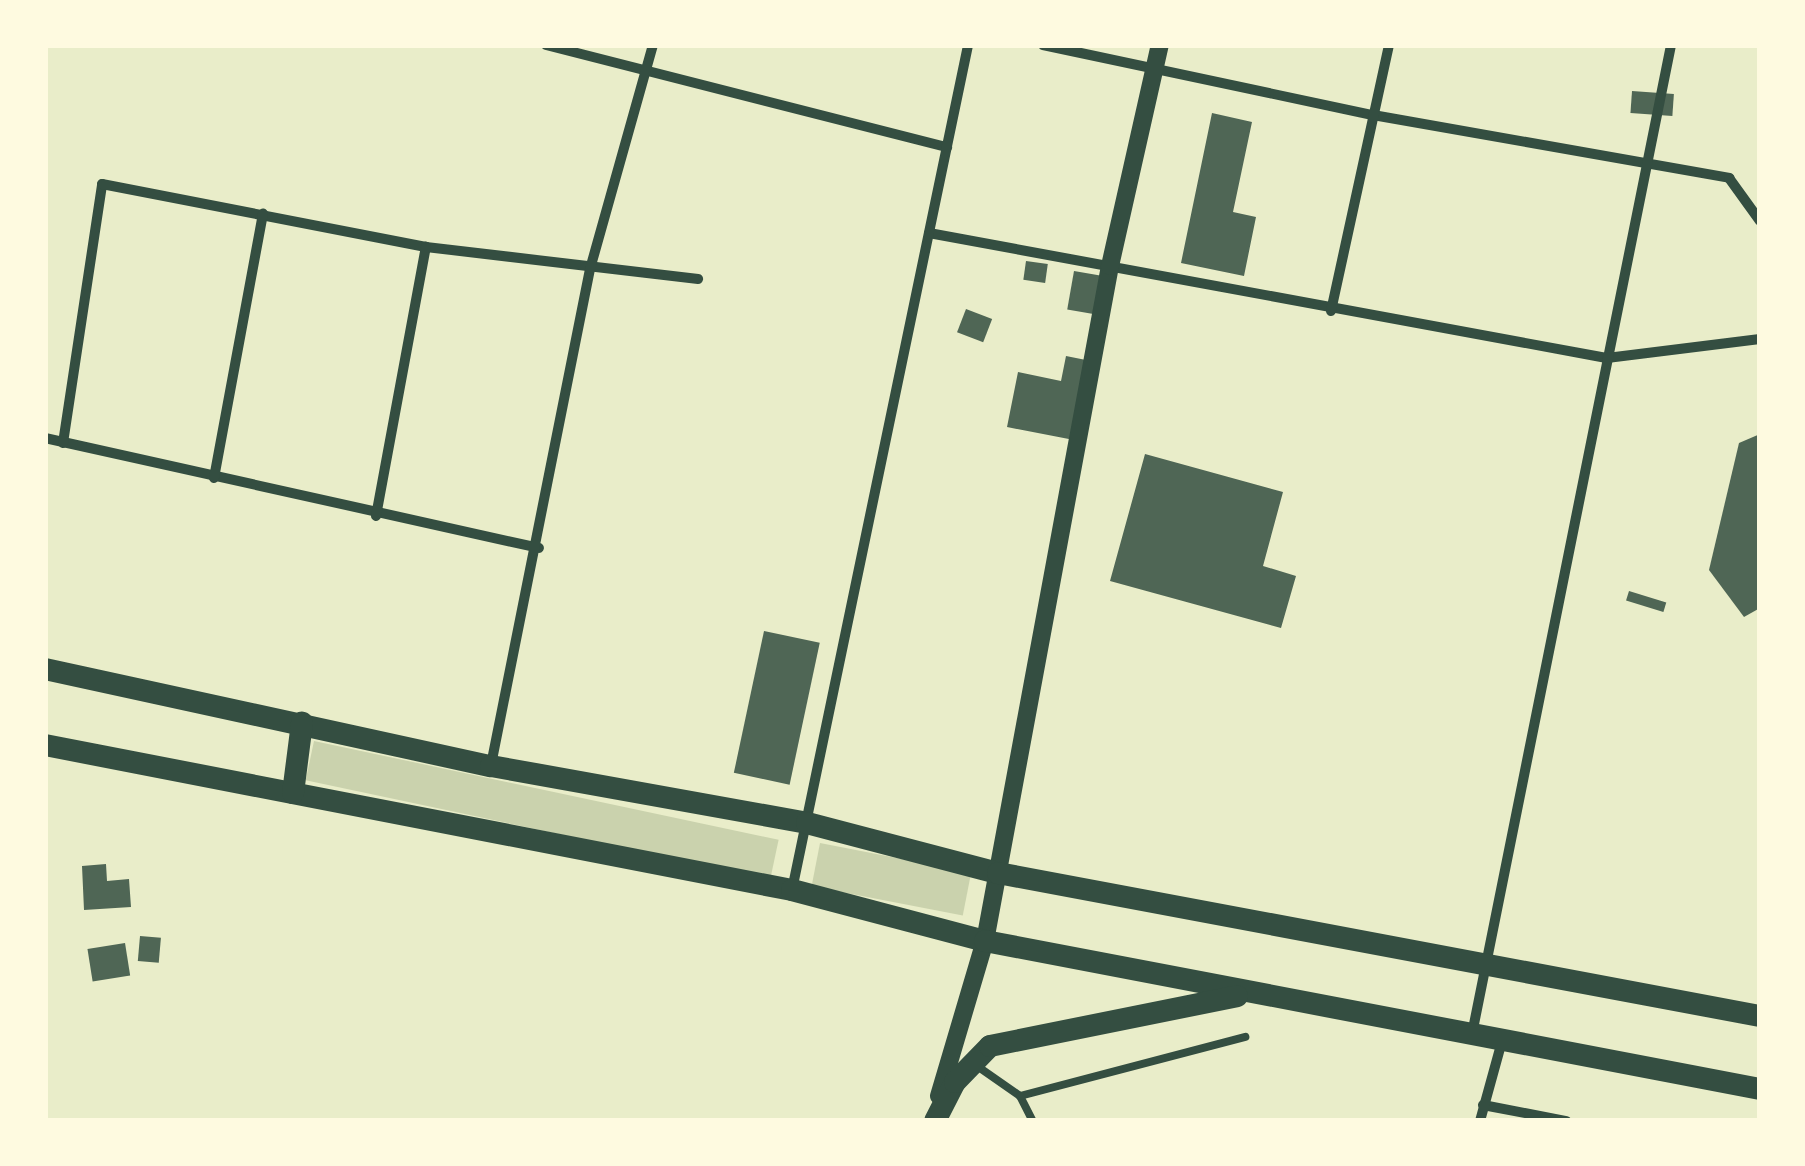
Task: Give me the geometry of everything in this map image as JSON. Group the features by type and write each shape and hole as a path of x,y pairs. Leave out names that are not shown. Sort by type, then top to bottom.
{"main road":[{"path":"45,669 491,766 807,823 998,873 1760,1016"},
{"path":"293,792 302,723"},
{"path":"45,744 792,890 986,941 1760,1089"},
{"path":"933,1121 971,1062 990,1046 1251,993"}],"street":[{"path":"546,45 648,67 947,148"},
{"path":"491,766 539,548 590,268 653,45"},
{"path":"792,890 968,45"},
{"path":"1043,45 1158,54 1372,114 1728,178 1760,220"},
{"path":"1330,311 1389,45"},
{"path":"1472,1035 1671,45"},
{"path":"933,1121 986,941 1110,266 1158,54"},
{"path":"63,443 102,184 426,247 698,279"},
{"path":"214,478 263,214"},
{"path":"929,234 1330,311 1607,358 1760,339"},
{"path":"376,516 426,247"},
{"path":"45,438 376,516 539,548"},
{"path":"1480,1121 1502,1041"},
{"path":"1483,1105 1566,1121"}],"lane":[{"path":"1020,1096 1245,1038"},
{"path":"971,1062 1020,1096 1033,1121"}],"green space":[{"path":"314,741 779,840 770,879 306,780"},
{"path":"820,843 971,872 963,916 812,886"}],"building":[{"path":"1632,91 1674,94 1672,116 1630,113"},
{"path":"1212,113 1252,122 1233,212 1256,217 1244,276 1181,263"},
{"path":"1026,261 1048,264 1045,283 1023,280"},
{"path":"1074,271 1102,276 1095,314 1067,309"},
{"path":"966,309 992,319 983,342 957,332"},
{"path":"1066,356 1091,361 1074,440 1007,427 1018,372 1061,381"},
{"path":"1760,434 1760,608 1744,617 1709,570 1739,443"},
{"path":"1145,454 1283,492 1263,566 1296,576 1281,628 1110,581"},
{"path":"1629,591 1666,602 1663,612 1626,601"},
{"path":"764,631 820,643 790,785 734,773"},
{"path":"106,864 107,881 129,879 131,907 84,910 82,866"},
{"path":"140,936 161,938 159,963 138,961"},
{"path":"125,943 130,976 93,982 87,949"}]}
